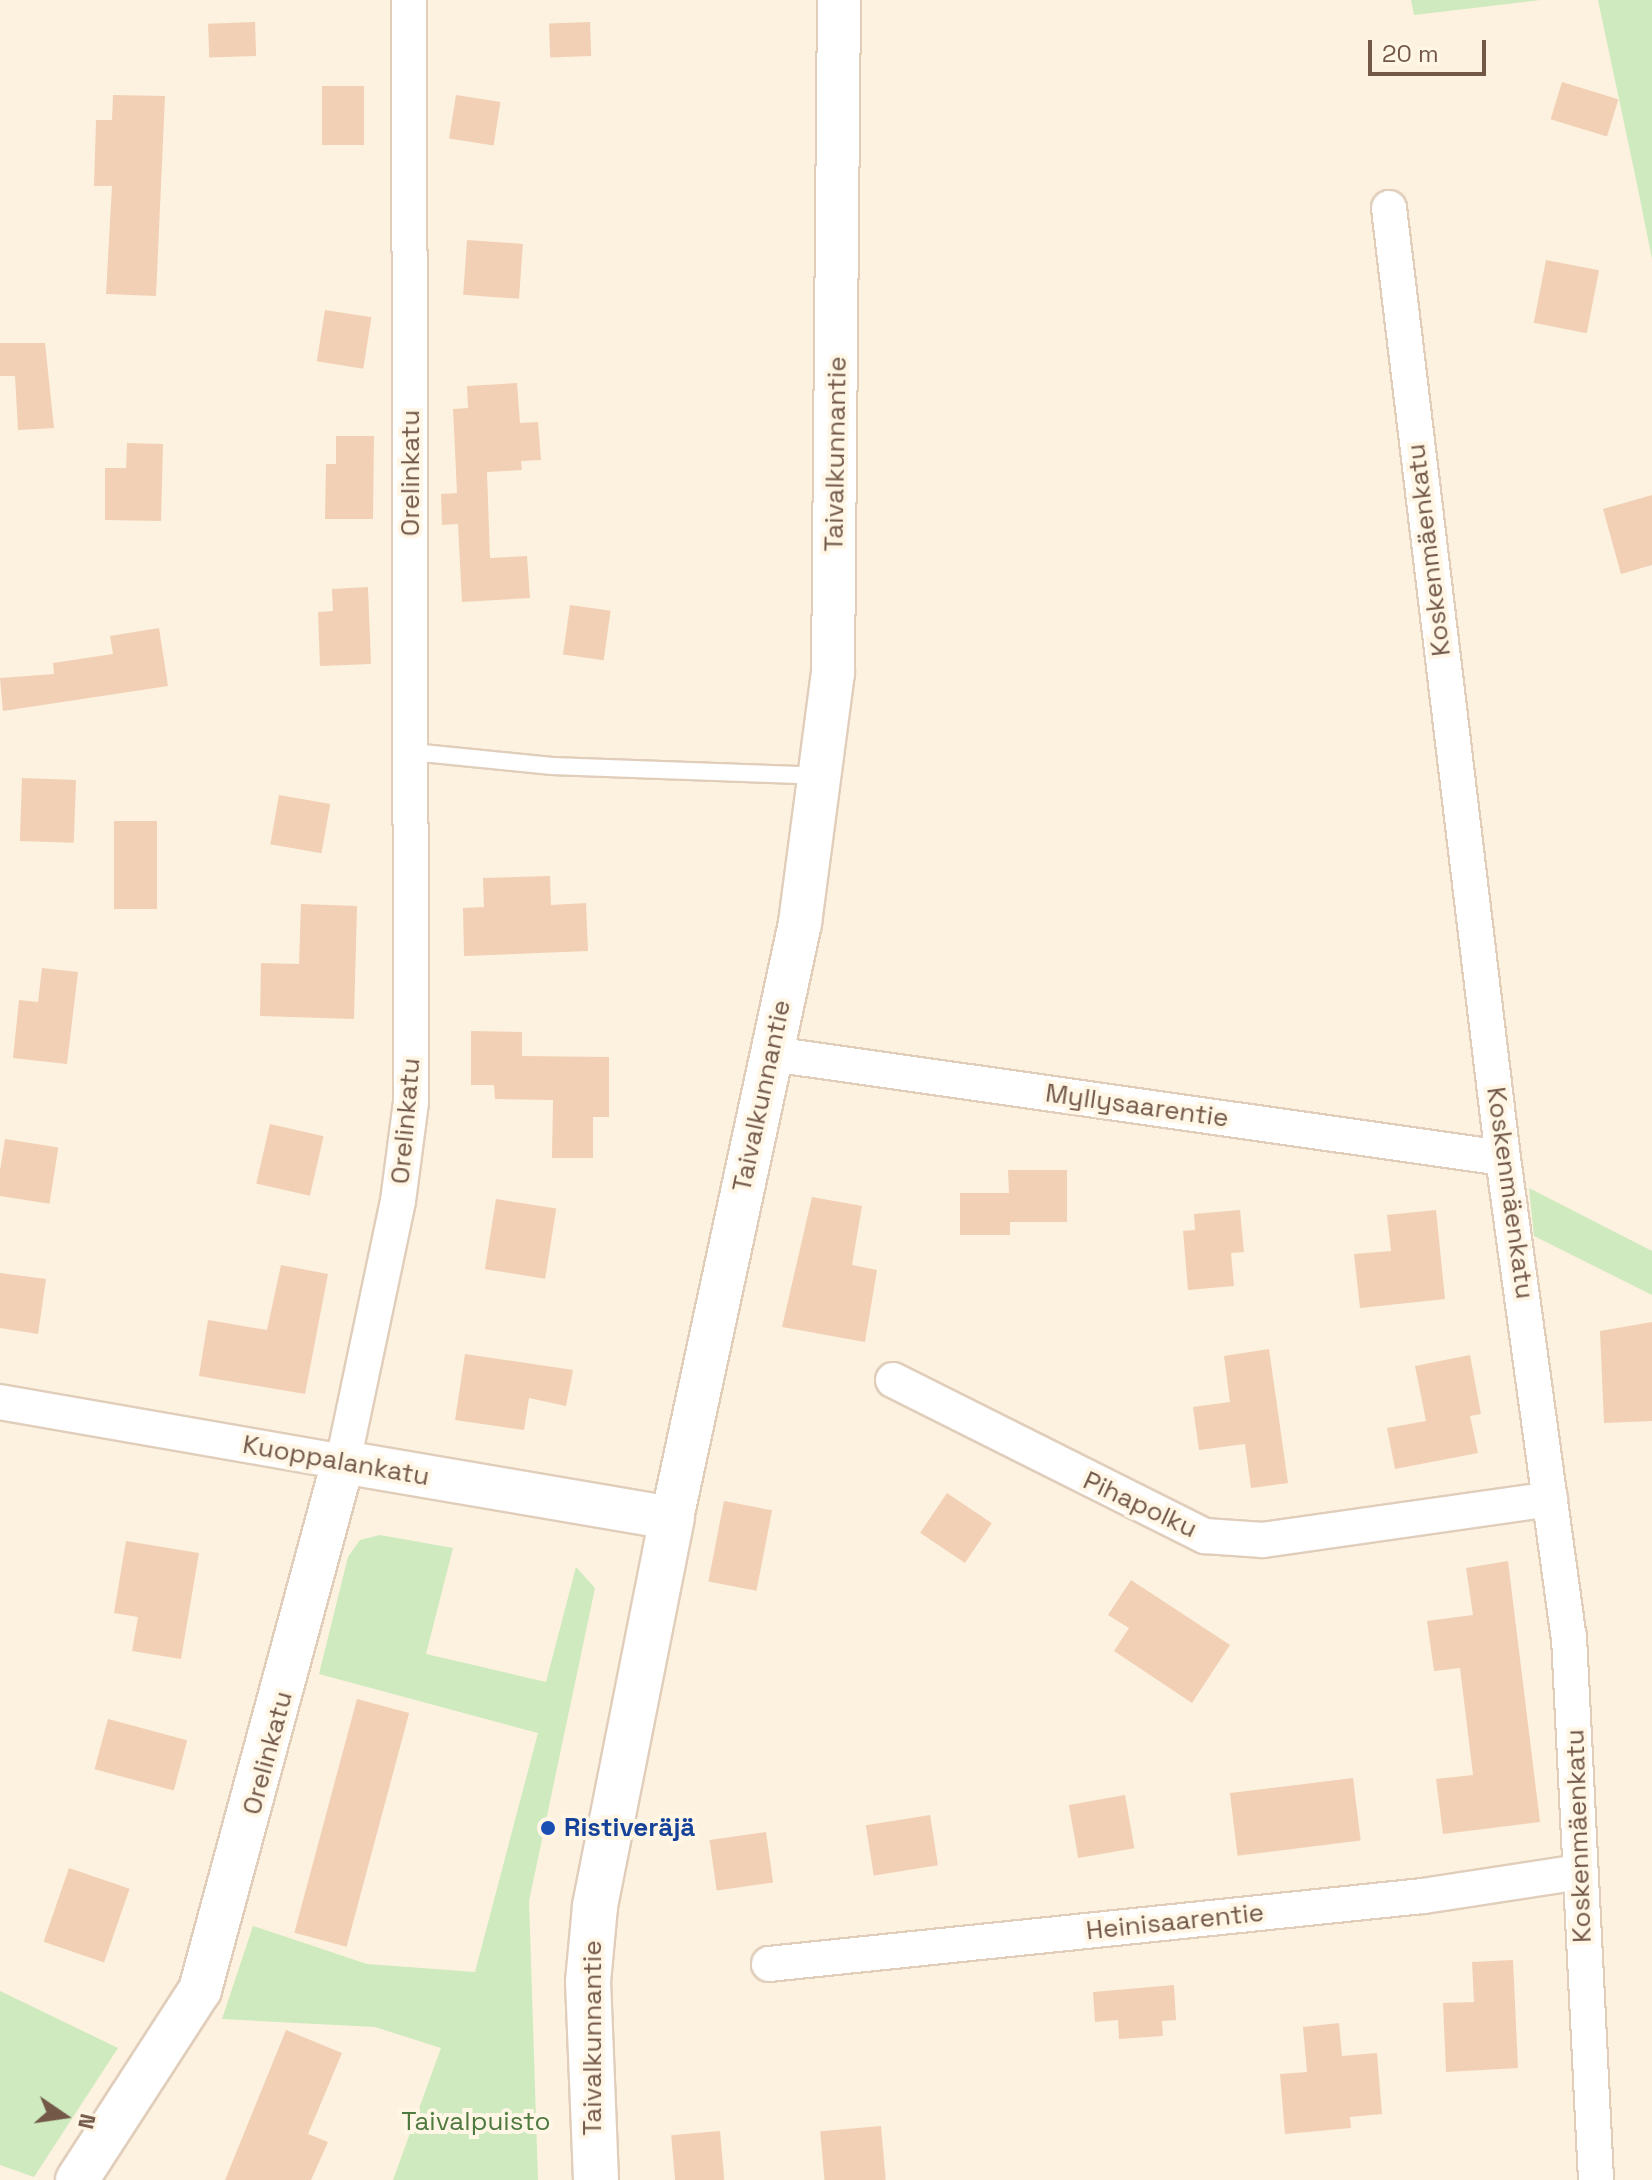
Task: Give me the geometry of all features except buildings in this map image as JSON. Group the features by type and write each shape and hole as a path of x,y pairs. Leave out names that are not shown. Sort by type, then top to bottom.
{"main road":[{"name":"Taivalkunnantie","path":"596,2180 588,1982 595,1906 672,1518"}],"street":[{"name":"Orelinkatu","path":"77,2180 200,1990 343,1462 410,1120 409,0"},
{"name":"Taivalkunnantie","path":"672,1518 772,1054 821,776 833,673 839,0"},
{"name":"Koskenmäenkatu","path":"1389,208 1503,1158 1569,1637 1596,2180"},
{"name":"Myllysaarentie","path":"772,1054 1503,1158"},
{"name":"Pihapolku","path":"893,1380 1205,1536 1263,1540 1550,1499"},
{"name":"Kuoppalankatu","path":"0,1402 672,1518"},
{"name":"Heinisaarentie","path":"769,1964 1423,1896 1580,1872"}],"lane":[{"path":"412,752 552,766 821,776"}],"green space":[{"path":"1411,0 1540,0 1414,15"},
{"path":"1598,0 1652,0 1652,259 1637,184"},
{"path":"1529,1188 1652,1251 1652,1295 1534,1236"},
{"name":"Taivalpuisto","path":"380,1535 453,1548 426,1654 546,1682 576,1567 595,1588 529,1901 538,2180 393,2180 441,2048 375,2027 222,2019 253,1926 367,1964 475,1972 538,1733 319,1674 348,1557 360,1540"},
{"path":"0,1991 118,2048 34,2177 0,2165"}],"place":[{"name":"Ristiveräjä","path":"548,1828"}]}
